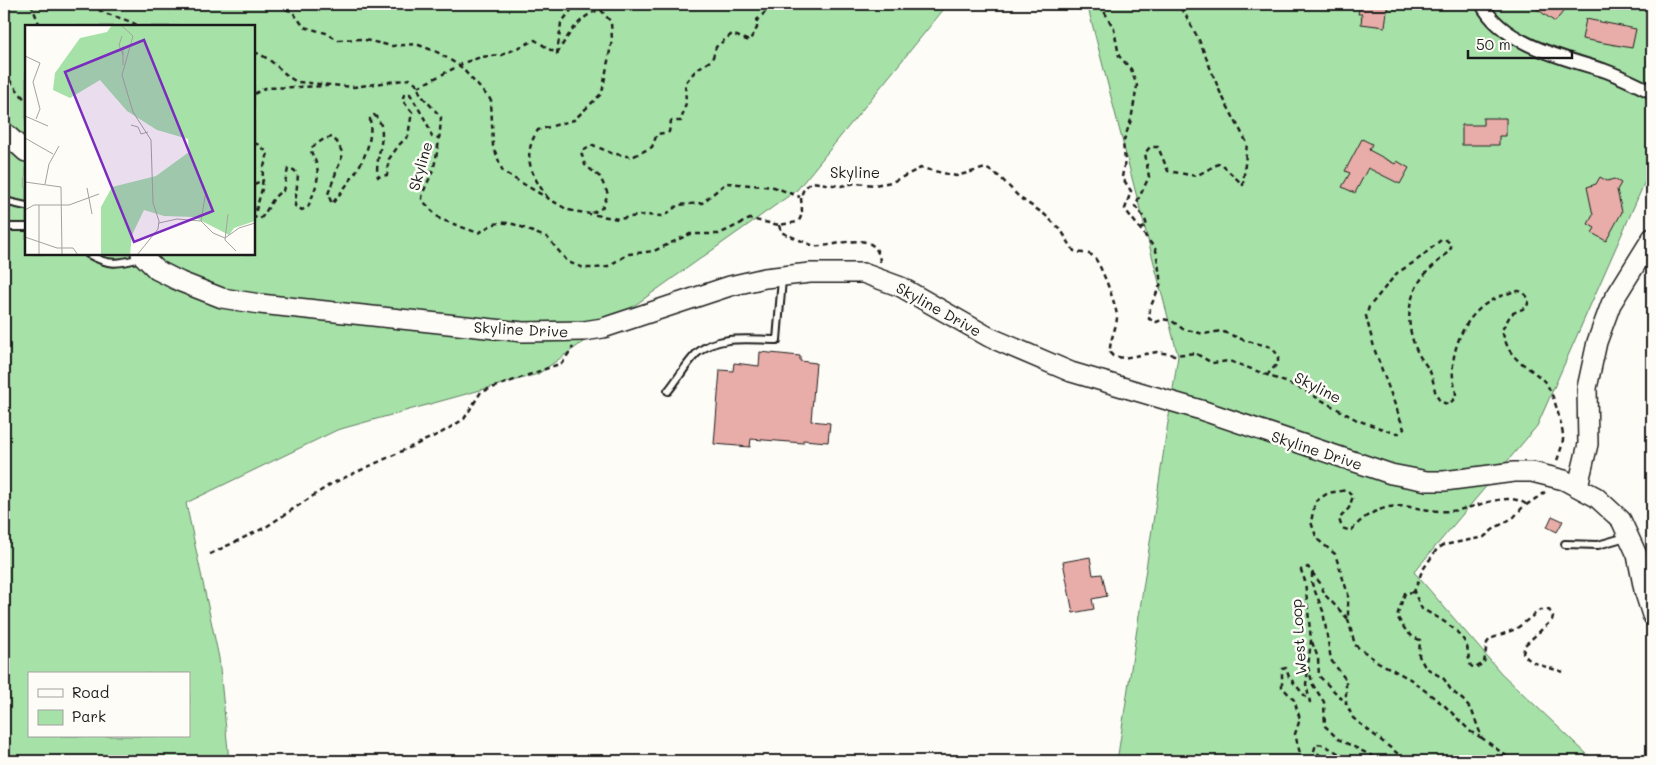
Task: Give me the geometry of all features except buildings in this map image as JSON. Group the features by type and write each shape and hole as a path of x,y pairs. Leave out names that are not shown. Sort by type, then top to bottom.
{"street":[{"path":"1482,4 1499,25 1536,48 1605,71 1652,92"},
{"path":"4,132 25,151"},
{"path":"1578,486 1588,444 1587,388 1597,342 1612,304 1652,238"},
{"name":"Skyline Drive","path":"143,256 157,270 181,282 222,298 260,304 523,332 584,331 603,328 730,286 783,275 863,273 901,287 989,337 1071,372 1200,410 1390,474 1426,481 1444,481 1514,472 1552,476 1578,486 1596,496 1612,510 1630,536 1652,615"}],"lane":[{"path":"4,201 25,206"},
{"path":"4,227 25,227"},
{"path":"90,255 100,261 115,264 143,256"},
{"path":"668,391 698,353 712,344 728,339 777,340 783,275"},
{"path":"1565,544 1598,545 1630,536"}],"path":[{"path":"30,4 40,25"},
{"path":"92,4 104,13 119,17 136,25"},
{"path":"279,4 284,9 292,10 304,27 326,33 338,40 361,39 392,46 416,44 437,52 460,66 491,100 493,146 503,172 568,210 618,219 644,215 664,216 678,205 702,203 726,183 774,187 800,197 802,212 798,222 779,225 781,232 810,245 838,245 850,241 865,241 872,244 879,256 878,278"},
{"path":"556,4 571,10"},
{"path":"557,54 561,22 576,4"},
{"path":"590,214 602,208 608,194 600,177 585,165 581,152 592,145 611,153 632,157 652,147 656,134 669,132 671,121 681,121 686,103 685,84 697,69 712,60 716,47 732,34 749,41 757,28 757,20 774,4"},
{"path":"1100,4 1114,29 1118,56 1131,69 1136,86 1131,120 1123,142 1125,161 1122,176 1131,192 1125,209 1156,250 1161,283 1150,308 1149,318 1157,322 1163,319 1172,321 1183,329 1204,334 1221,330 1244,340 1271,347 1278,355 1278,363 1268,374"},
{"path":"1140,229 1147,226 1145,219 1135,206 1149,177 1145,153 1150,147 1158,147 1168,171 1196,176 1220,163 1243,185 1247,143 1220,92 1199,40 1184,12 1175,4"},
{"path":"550,200 539,186 528,158 530,143 538,130 574,120 602,93 612,40 611,22 601,10 591,11 564,42 557,54"},
{"path":"255,93 265,88 354,87 410,79 418,87 450,69 481,57 502,55 535,40 557,54"},
{"path":"255,52 266,56 292,80 333,86"},
{"path":"4,73 25,100"},
{"name":"Skyline","path":"418,87 421,95 441,117 440,138 433,168 422,194 422,200 433,212 448,222 478,233 493,225 513,224 533,234 547,238 564,259 574,266 584,268 606,267 629,254 654,251 690,234 719,234 750,220 779,225"},
{"path":"255,217 260,219 267,212 277,193 283,191 288,169 294,170 298,175 296,206 302,210 308,207 317,182 317,166 311,156 311,148 324,139 332,137 343,154 328,194 332,204 347,182 359,170 369,144 370,119 374,115 379,119 382,141 376,168 378,177 387,175 389,159 408,136 412,112 402,100 404,95 410,94 420,109 432,137 440,138"},
{"path":"255,143 268,153 262,170 264,180 255,213"},
{"name":"Skyline","path":"800,197 802,190 812,182 841,186 855,183 874,185 892,182 921,168 956,176 986,168 1000,177 1020,198 1044,214 1060,230 1074,251 1089,254 1097,261 1116,308 1115,332 1109,346 1110,353 1113,356 1123,358 1157,352 1175,355 1195,353 1212,363 1228,361 1268,374 1324,400 1357,420 1376,428 1399,433 1404,429 1404,424 1396,410 1375,351 1366,316 1369,307 1397,273 1416,261 1441,240 1449,241 1451,248 1422,278 1413,294 1409,309 1414,343 1432,375 1436,397 1440,402 1449,404 1456,397 1453,378 1458,342 1468,323 1479,308 1493,299 1516,291 1523,292 1529,299 1527,307 1511,314 1502,330 1504,342 1512,354 1546,382 1553,394 1563,436 1546,492 1484,537 1444,545 1437,549 1422,571 1414,592 1405,593 1397,616 1405,630 1413,638 1420,640 1420,656 1425,667 1444,679 1451,690 1472,711 1482,738"},
{"path":"255,184 264,180"},
{"path":"210,554 266,527 331,484 441,433 464,419 481,392 562,363 584,331"},
{"path":"1513,761 1471,732 1445,706 1410,679 1378,662 1355,645 1348,619 1348,594 1335,554 1317,539 1311,522 1315,502 1328,493 1347,490 1354,496 1349,508 1339,519 1342,528 1351,532 1362,517 1387,508 1449,512 1486,504 1502,498 1519,498 1527,505"},
{"name":"West Loop","path":"1348,619 1325,595 1308,567 1301,570 1305,581 1312,640 1308,667 1313,685 1324,702 1326,726 1338,739 1382,761"},
{"path":"1312,572 1312,584 1323,611 1331,660 1346,680 1346,703"},
{"path":"1414,592 1422,609 1434,615 1460,636 1467,648 1471,666 1475,668 1484,664 1487,643 1490,639 1516,629 1540,610 1549,610 1552,613 1552,620 1525,645 1523,653 1524,657 1532,661 1563,672"},
{"path":"1312,640 1318,658 1319,676 1346,703 1353,718 1407,761"},
{"path":"1302,761 1295,734 1300,719 1294,700 1282,687 1282,669 1286,668 1289,677 1310,702 1306,684 1308,667"},
{"path":"1329,761 1314,750 1316,744 1324,745 1352,761"}],"green space":[{"path":"4,4 948,4 797,190 538,374 337,430 186,503 219,658 229,761 4,761"},
{"path":"1087,4 1652,4 1652,172 1647,177 1537,426 1414,572 1501,673 1591,758 1599,761 1123,761 1118,755 1178,356"}]}
